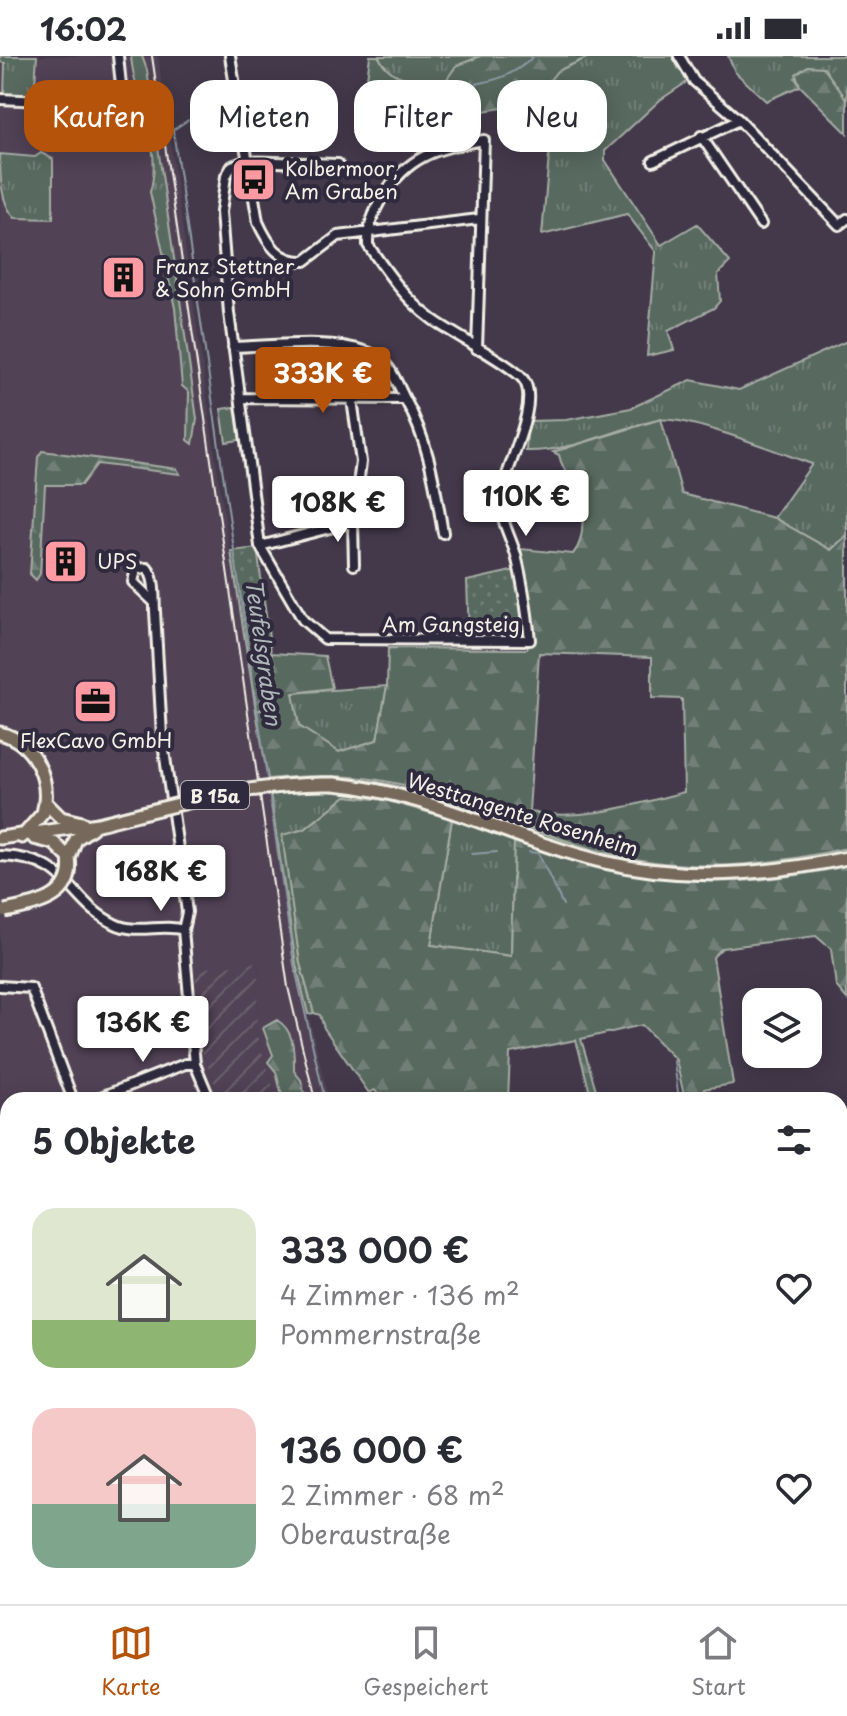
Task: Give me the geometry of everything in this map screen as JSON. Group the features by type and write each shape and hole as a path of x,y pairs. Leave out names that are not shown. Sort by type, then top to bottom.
{"highway":[{"path":"4,734 34,757 41,773 46,803 39,821 22,837"},
{"name":"Westtangente Rosenheim","path":"0,838 98,824 238,791 279,785 334,784 387,791 427,801 552,846 648,871 720,875 793,869 847,858"},
{"path":"46,803 69,822 98,824"},
{"path":"2,911 56,896 70,879 69,858 76,839 98,824"},
{"path":"22,837 54,843 69,858"}],"street":[{"path":"0,99 123,105 118,56"},
{"path":"230,56 233,80"},
{"path":"679,56 694,81 739,120 839,225 847,219"},
{"path":"653,161 739,120"},
{"path":"701,136 761,224"},
{"path":"484,140 477,349 429,317 387,273 368,245 368,234 373,216 403,172 422,157 484,140"},
{"path":"244,152 258,222 265,238 284,258 305,261 338,236 479,219"},
{"path":"338,164 245,161 232,166 226,176 221,212 233,347 260,546 353,522"},
{"path":"233,347 294,345 368,352 383,361 394,375 430,452 443,533"},
{"name":"Am Gangsteig","path":"260,546 303,620 325,639 530,640 525,595 501,511 504,480 521,437 527,400 525,381 477,349"},
{"path":"240,398 405,399"},
{"path":"352,400 361,462 353,522 354,565"},
{"path":"154,602 162,736 187,912 183,930 195,1064 207,1092"},
{"path":"0,856 31,860 50,868 116,925 136,930 183,930"},
{"path":"0,986 31,988 70,1092"},
{"path":"113,1092 185,1064 195,1064"}],"shaded area":[{"path":"0,56 158,56 161,80 24,80 24,152 172,152 218,474 296,964 327,1092 275,1092 256,1032 259,963 201,1048 218,1092 0,1092"},
{"path":"259,962 256,1032 275,1092 218,1092 201,1048 195,969"}],"green space":[{"path":"0,56 37,56 35,80 24,80 24,97 4,96 5,63 0,62"},
{"path":"131,56 142,56 148,80 135,80"},
{"path":"370,56 378,56 391,72 425,80 367,80"},
{"path":"378,56 481,56 456,66 447,80 407,78 385,66"},
{"path":"481,56 591,56 557,71 550,80 497,80 497,109 481,112 481,80 446,80 456,66"},
{"path":"591,56 675,56 687,82 660,100 607,149 607,80 550,80 557,71"},
{"path":"728,56 847,56 847,100 823,68 795,78 800,86 766,101 735,72"},
{"path":"808,66 823,67 847,100 847,133 800,86 796,74"},
{"path":"152,152 159,152 197,419 193,444 188,440 189,392 182,386 175,308 150,192"},
{"path":"549,152 605,152 605,160 661,245 697,224 730,262 718,274 720,301 714,308 668,331 674,350 647,356 656,252 627,214 542,235"},
{"path":"41,153 53,159 53,219 15,218 4,197 0,154 35,157"},
{"path":"847,341 847,535 831,550 774,518 812,464 734,436 689,423 658,420 561,448 526,451 528,421 566,420 631,408 691,380 739,390"},
{"path":"235,407 240,440 226,442 221,409"},
{"path":"661,419 682,494 774,518 831,550 847,535 847,848 747,864 672,864 580,845 450,798 384,781 326,776 268,779 256,711 278,705 271,653 325,656 332,688 293,693 299,726 339,752 377,740 387,686 388,648 527,649 534,633 521,549 573,554 582,530 582,510 577,492 559,455 553,452","holes":["539,653 652,657 652,698 682,699 684,792 588,813 529,812"]},
{"path":"42,451 177,469 180,474 97,464 81,485 45,485 40,574 36,580 30,574 38,457"},
{"path":"257,548 278,705 256,711 231,551"},
{"path":"516,570 524,635 469,636 467,581"},
{"path":"387,686 377,740 339,752 299,726 292,693"},
{"path":"325,776 393,785 555,838 621,856 685,864 750,863 847,848 847,866 758,880 679,880 600,867 514,843 511,956 431,945 452,819 346,796 305,829 283,836 300,963 314,1013 308,1014 296,964 268,779"},
{"path":"346,796 384,800 452,819 431,945 511,956 514,842 600,867 679,880 758,880 847,866 847,999 836,986 831,949 816,936 722,948 713,957 733,1084 704,1089 702,1092 683,1092 676,1060 642,1025 581,1039 597,1092 590,1092 576,1040 510,1053 508,1092 368,1092 324,1028 320,1015 314,1013 300,963 282,835 305,829"},
{"path":"277,1020 287,1030 293,1049 294,1071 301,1080 304,1092 281,1092 276,1072 268,1062 273,1055 263,1028"}],"waterway":[{"name":"Teufelsgraben","path":"352,133 382,123 430,95 509,74 534,56"},
{"name":"Teufelsgraben","path":"188,120 173,130 268,784"},
{"name":"Teufelsgraben","path":"269,791 294,964 323,1092"},
{"path":"472,854 497,852"},
{"path":"529,852 538,853 563,905"},
{"path":"674,1061 678,1092"}],"railway":[{"path":"152,56 288,987 313,1092"}],"place":[{"name":"Kolbermoor, Am Graben","path":"254,179"},
{"name":"Franz Stettner & Sohn GmbH","path":"124,277"},
{"name":"UPS","path":"66,561"},
{"name":"FlexCavo GmbH","path":"96,701"}]}
